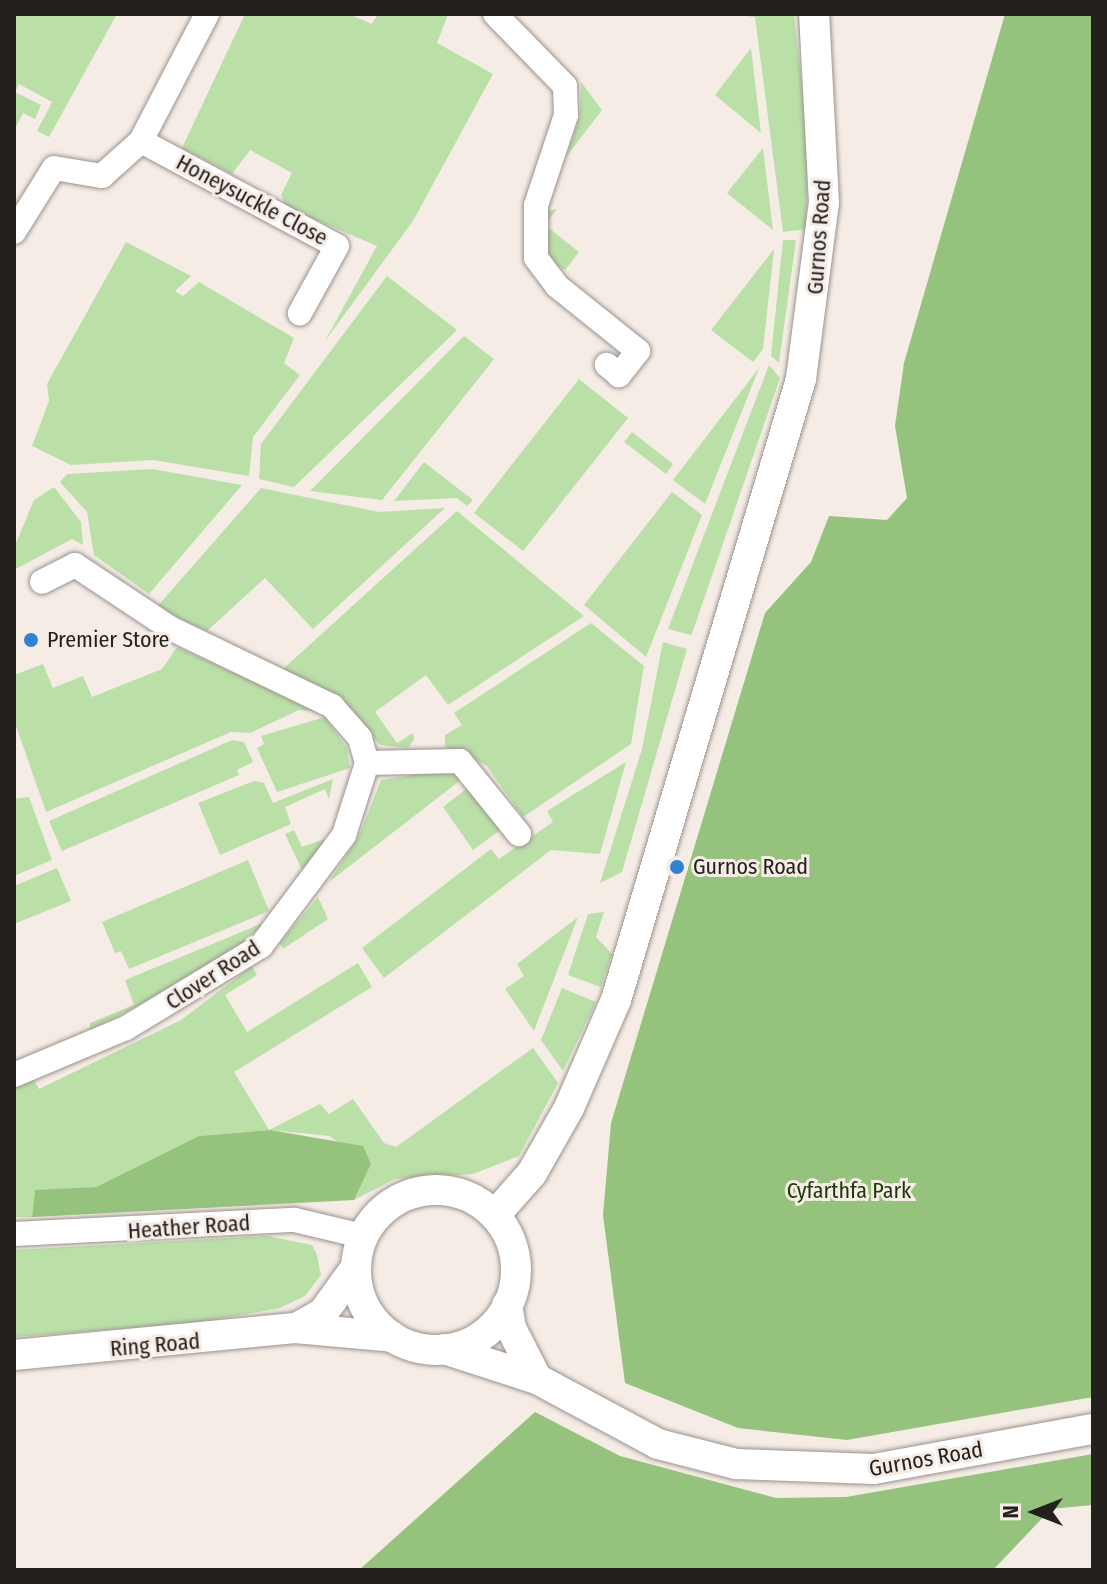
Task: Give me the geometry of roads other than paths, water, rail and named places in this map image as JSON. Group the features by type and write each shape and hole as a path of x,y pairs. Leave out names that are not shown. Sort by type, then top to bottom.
{"street":[{"path":"14,232 54,168 102,176 141,141 207,14"},
{"path":"495,14 565,86 566,115 532,227 536,258 557,286 638,351 619,375 607,365"},
{"name":"Gurnos Road","path":"495,1215 532,1173 569,1108 616,1000 801,379 824,203 814,14"},
{"name":"Honeysuckle Close","path":"141,141 337,246 300,313"},
{"path":"42,582 75,565 170,628 333,707 360,738 367,763 460,761 519,834"},
{"name":"Clover Road","path":"14,1075 126,1028 261,946 344,835 367,763"},
{"path":"393,1337 366,1310 356,1267 362,1236 392,1202 427,1189 464,1194 495,1215 517,1265 507,1305 511,1328 537,1379"},
{"name":"Heather Road","path":"14,1234 295,1220 362,1236"},
{"name":"Ring Road","path":"295,1328 323,1313 356,1267"},
{"path":"444,1349 481,1336 507,1305"},
{"name":"Ring Road","path":"14,1355 295,1328 393,1337"},
{"name":"Gurnos Road","path":"393,1337 444,1349 537,1379 658,1444 809,1472 874,1469 1093,1429"}],"place":[{"name":"Premier Store","path":"31,640"},
{"name":"Gurnos Road","path":"677,867"}],"park label":[{"name":"Cyfarthfa Park","path":"849,1191"}]}
